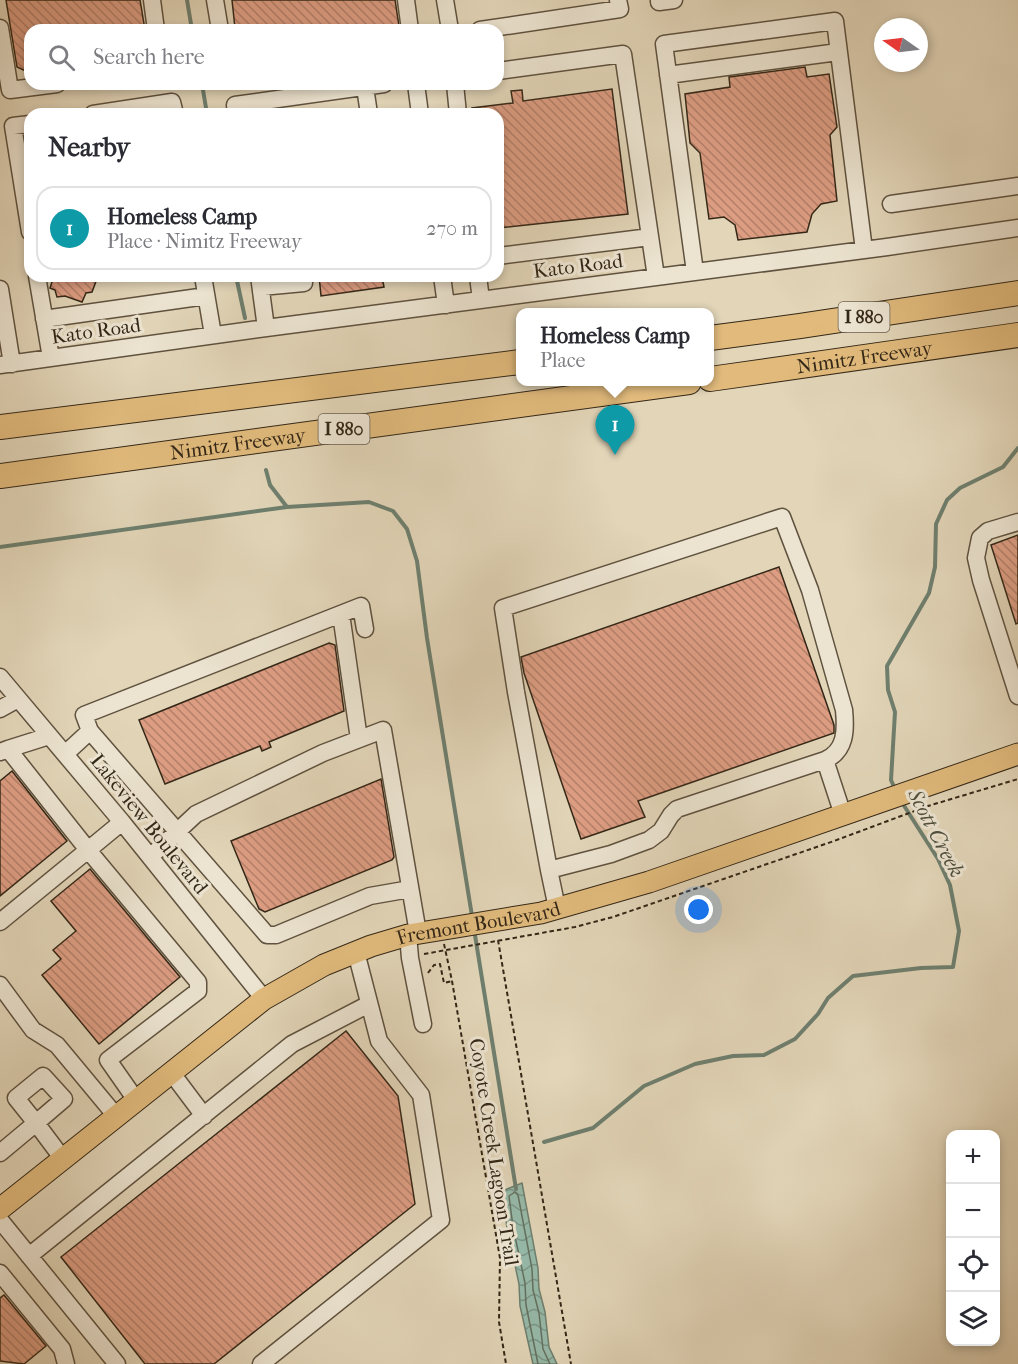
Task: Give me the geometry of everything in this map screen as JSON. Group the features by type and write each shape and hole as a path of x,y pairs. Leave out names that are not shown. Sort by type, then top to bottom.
{"highway":[{"name":"Nimitz Freeway","path":"714,337 812,325 1018,293"},
{"name":"Nimitz Freeway","path":"714,378 1018,335"},
{"name":"I 880","path":"0,427 516,362"},
{"name":"Nimitz Freeway","path":"0,476 653,386"}],"main road":[{"name":"Fremont Boulevard","path":"0,1209 264,999 295,980 356,952 425,932 541,913 649,882 877,803 924,797 1018,754"}],"street":[{"path":"152,0 155,24"},
{"path":"215,0 219,24"},
{"path":"406,0 409,24"},
{"path":"445,0 449,24"},
{"path":"504,26 620,9 618,0"},
{"path":"658,0 659,2 674,0"},
{"path":"695,272 664,44 835,21 864,250"},
{"path":"0,28 10,90 24,88"},
{"path":"668,75 838,52"},
{"path":"504,70 623,54 656,277"},
{"path":"235,108 234,105 343,90"},
{"path":"365,90 368,108"},
{"path":"417,90 419,108"},
{"path":"456,90 457,108"},
{"path":"132,108 172,102 173,108"},
{"path":"24,125 13,126 24,155"},
{"path":"891,204 1018,186"},
{"name":"Kato Road","path":"6,364 1018,228"},
{"path":"504,255 650,237"},
{"path":"38,282 51,358"},
{"path":"204,282 213,335"},
{"path":"266,328 260,282 304,283"},
{"path":"443,282 446,305"},
{"path":"479,282 481,300"},
{"path":"0,289 6,364"},
{"path":"44,319 206,296"},
{"path":"549,870 611,854 649,840 661,831 677,809 825,760 837,752 846,728 844,710 810,590 782,518 503,608 518,703 549,870 557,908"},
{"path":"1018,522 988,531 980,538 976,558 1018,696"},
{"path":"365,629 361,606 84,715 90,731 267,936 276,935 370,896 410,889"},
{"path":"341,614 359,739"},
{"name":"Lakeview Boulevard","path":"0,677 122,822 264,999"},
{"path":"0,709 18,699"},
{"path":"150,857 196,814 323,753 383,730 410,889 425,932 410,958 423,1024"},
{"path":"65,754 90,731"},
{"path":"49,736 4,751 198,982 198,991 108,1060 136,1100"},
{"path":"825,760 843,815"},
{"path":"0,922 122,822"},
{"path":"261,1364 441,1220 421,1095 379,1041 356,952"},
{"path":"0,986 33,1030 57,1046 116,1116"},
{"path":"29,1256 292,1044 369,1004"},
{"path":"171,1072 204,1116"},
{"path":"0,1153 36,1123 63,1159"},
{"path":"0,1220 117,1364"},
{"path":"0,1274 62,1349 60,1361"}],"path":[{"path":"420,959 422,955 575,927 613,917 889,820 924,797 1018,779"},
{"path":"495,920 571,1364"},
{"name":"Coyote Creek Lagoon Trail","path":"425,932 445,950 452,981 500,1258 499,1322 506,1364"},
{"path":"427,975 434,965 440,964 444,982 452,981"}],"water":[{"path":"522,1183 538,1268 539,1289 545,1312 549,1347 557,1364 533,1364 520,1306 519,1284 502,1191"}],"building":[{"path":"6,0 140,0 144,24 24,24 24,70 17,67"},
{"path":"232,0 395,0 399,24 235,24"},
{"path":"805,67 807,77 829,74 837,127 830,135 837,201 821,204 812,214 807,232 738,240 735,225 724,217 709,219 700,153 690,143 685,94 730,87 729,77"},
{"path":"612,89 628,214 504,227 504,108 472,108 513,103 511,91 522,90 523,101"},
{"path":"52,282 96,282 92,292 86,293 82,302 65,296 57,297 55,290 50,288"},
{"path":"320,282 383,282 384,287 321,296"},
{"path":"1018,535 1018,623 1016,624 991,545"},
{"path":"779,567 834,725 834,733 638,801 645,817 581,839 524,673 521,657"},
{"path":"329,643 335,645 344,711 269,742 271,747 262,751 260,746 165,784 139,720"},
{"path":"12,771 67,841 0,896 0,781"},
{"path":"381,779 394,857 392,860 265,912 259,909 231,841"},
{"path":"90,869 180,977 99,1044 42,975 61,959 53,950 76,931 51,901"},
{"path":"346,1031 398,1096 415,1204 214,1364 145,1364 61,1257"},
{"path":"4,1295 46,1346 24,1364 0,1361 0,1298"}],"waterway":[{"path":"187,0 191,24"},
{"path":"203,90 206,108"},
{"path":"237,282 245,318"},
{"name":"Scott Creek","path":"895,789 891,780 895,712 888,690 887,666 929,593 935,567 936,524 947,500 960,488 1003,467 1018,448"},
{"path":"266,470 270,485 287,507"},
{"path":"0,547 287,507 369,502 393,511 407,529 417,561 427,638 472,916"},
{"name":"Scott Creek","path":"544,1142 593,1128 644,1086 695,1064 733,1056 764,1055 795,1039 818,1014 828,998 853,976 921,968 953,967 959,931 950,885 938,859 901,801"},
{"path":"474,929 516,1189"}],"place":[{"name":"Homeless Camp","path":"615,455"}]}
